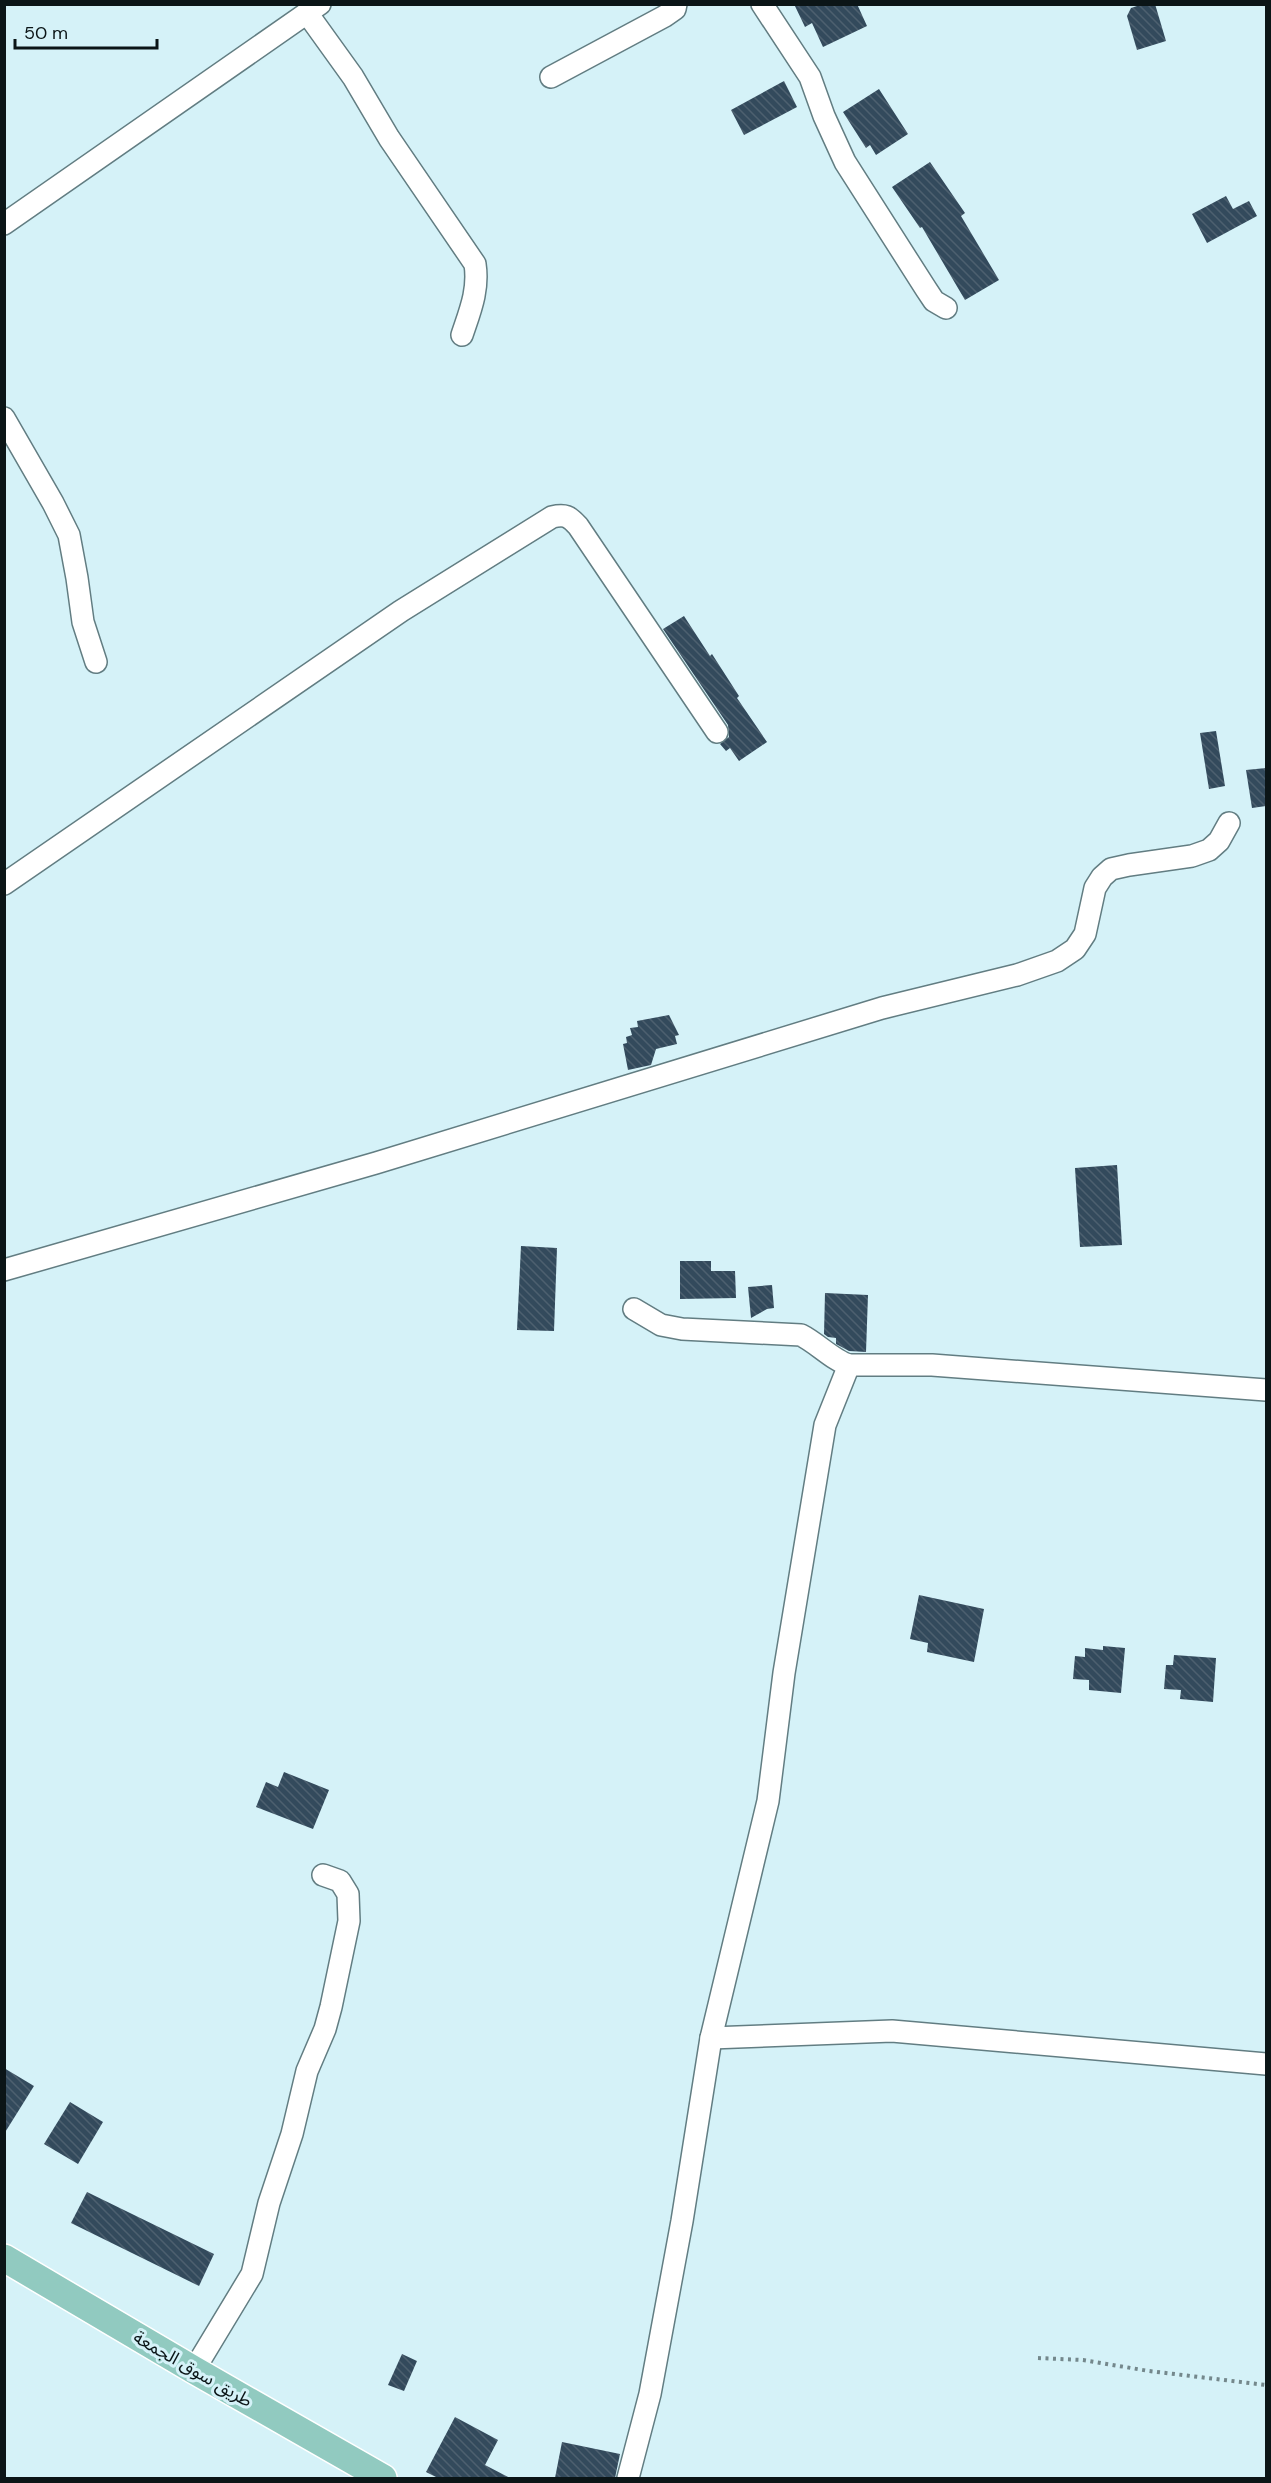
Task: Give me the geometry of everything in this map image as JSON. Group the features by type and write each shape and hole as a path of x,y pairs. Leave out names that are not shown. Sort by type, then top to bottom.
{"main road":[{"name":"طريق سوق الجمعة","path":"4,2258 383,2478"}],"street":[{"path":"551,77 665,16 675,9 676,4"},
{"path":"762,4 810,77 824,116 845,162 934,301 946,308"},
{"path":"4,224 313,9 389,138 475,264 477,280 475,298 462,335"},
{"path":"4,418 54,503 69,535 78,578 83,622 96,662"},
{"path":"4,884 402,611 552,517 564,514 578,526 717,732"},
{"path":"4,1270 603,1095 736,1051 882,1008 1017,975 1057,961 1075,949 1085,934 1095,888 1106,873 1111,869 1192,856 1209,850 1219,841 1229,823"},
{"path":"634,1308 661,1325 682,1329 801,1335 817,1343 842,1363 849,1365 932,1365 1266,1390"},
{"path":"628,2478 650,2394 682,2221 711,2038 768,1801 784,1673 825,1425 849,1365"},
{"path":"194,2370 252,2274 269,2203 292,2134 307,2071 325,2029 331,2007 349,1921 348,1894 340,1881 323,1875"},
{"path":"711,2038 892,2031 1266,2064"}],"path":[{"path":"1038,2358 1083,2360 1149,2371 1266,2385"}],"building":[{"path":"794,4 857,4 867,26 823,47 812,23 805,27"},
{"path":"1143,4 1155,4 1166,41 1137,50 1127,16 1131,8"},
{"path":"784,81 797,107 744,135 731,110"},
{"path":"879,89 908,134 876,155 870,145 866,148 843,112"},
{"path":"930,162 965,213 961,216 999,280 965,300 922,227 920,228 892,187"},
{"path":"1226,196 1233,209 1249,201 1257,216 1207,243 1192,214"},
{"path":"684,616 710,656 712,654 739,696 737,698 767,742 739,761 730,748 726,751 720,744 729,737 728,725 663,629"},
{"path":"1216,731 1225,786 1209,789 1200,733"},
{"path":"1266,768 1266,806 1252,808 1246,770"},
{"path":"669,1015 679,1035 675,1036 677,1044 656,1049 651,1065 628,1070 623,1044 627,1043 626,1037 632,1035 630,1028 638,1027 637,1021"},
{"path":"1117,1165 1122,1245 1080,1247 1075,1168"},
{"path":"521,1246 557,1248 554,1331 517,1330"},
{"path":"680,1261 711,1261 711,1271 735,1271 736,1298 680,1299"},
{"path":"772,1285 774,1308 767,1309 751,1318 748,1287"},
{"path":"825,1293 868,1295 866,1352 849,1351 836,1344 836,1338 824,1334"},
{"path":"919,1595 984,1609 974,1662 927,1652 928,1643 910,1639"},
{"path":"1103,1646 1125,1648 1121,1693 1089,1690 1089,1680 1073,1679 1075,1656 1085,1657 1085,1648 1103,1650"},
{"path":"1174,1655 1216,1658 1213,1702 1180,1699 1181,1690 1164,1689 1166,1665 1173,1665"},
{"path":"284,1772 329,1790 313,1829 256,1807 266,1782 278,1787"},
{"path":"4,2068 34,2086 4,2134"},
{"path":"70,2102 103,2122 78,2164 44,2144"},
{"path":"87,2192 214,2254 199,2286 71,2223"},
{"path":"402,2354 417,2361 404,2391 388,2385"},
{"path":"455,2417 498,2440 485,2465 510,2478 438,2478 426,2472"},
{"path":"562,2442 620,2454 615,2478 555,2478"}]}
